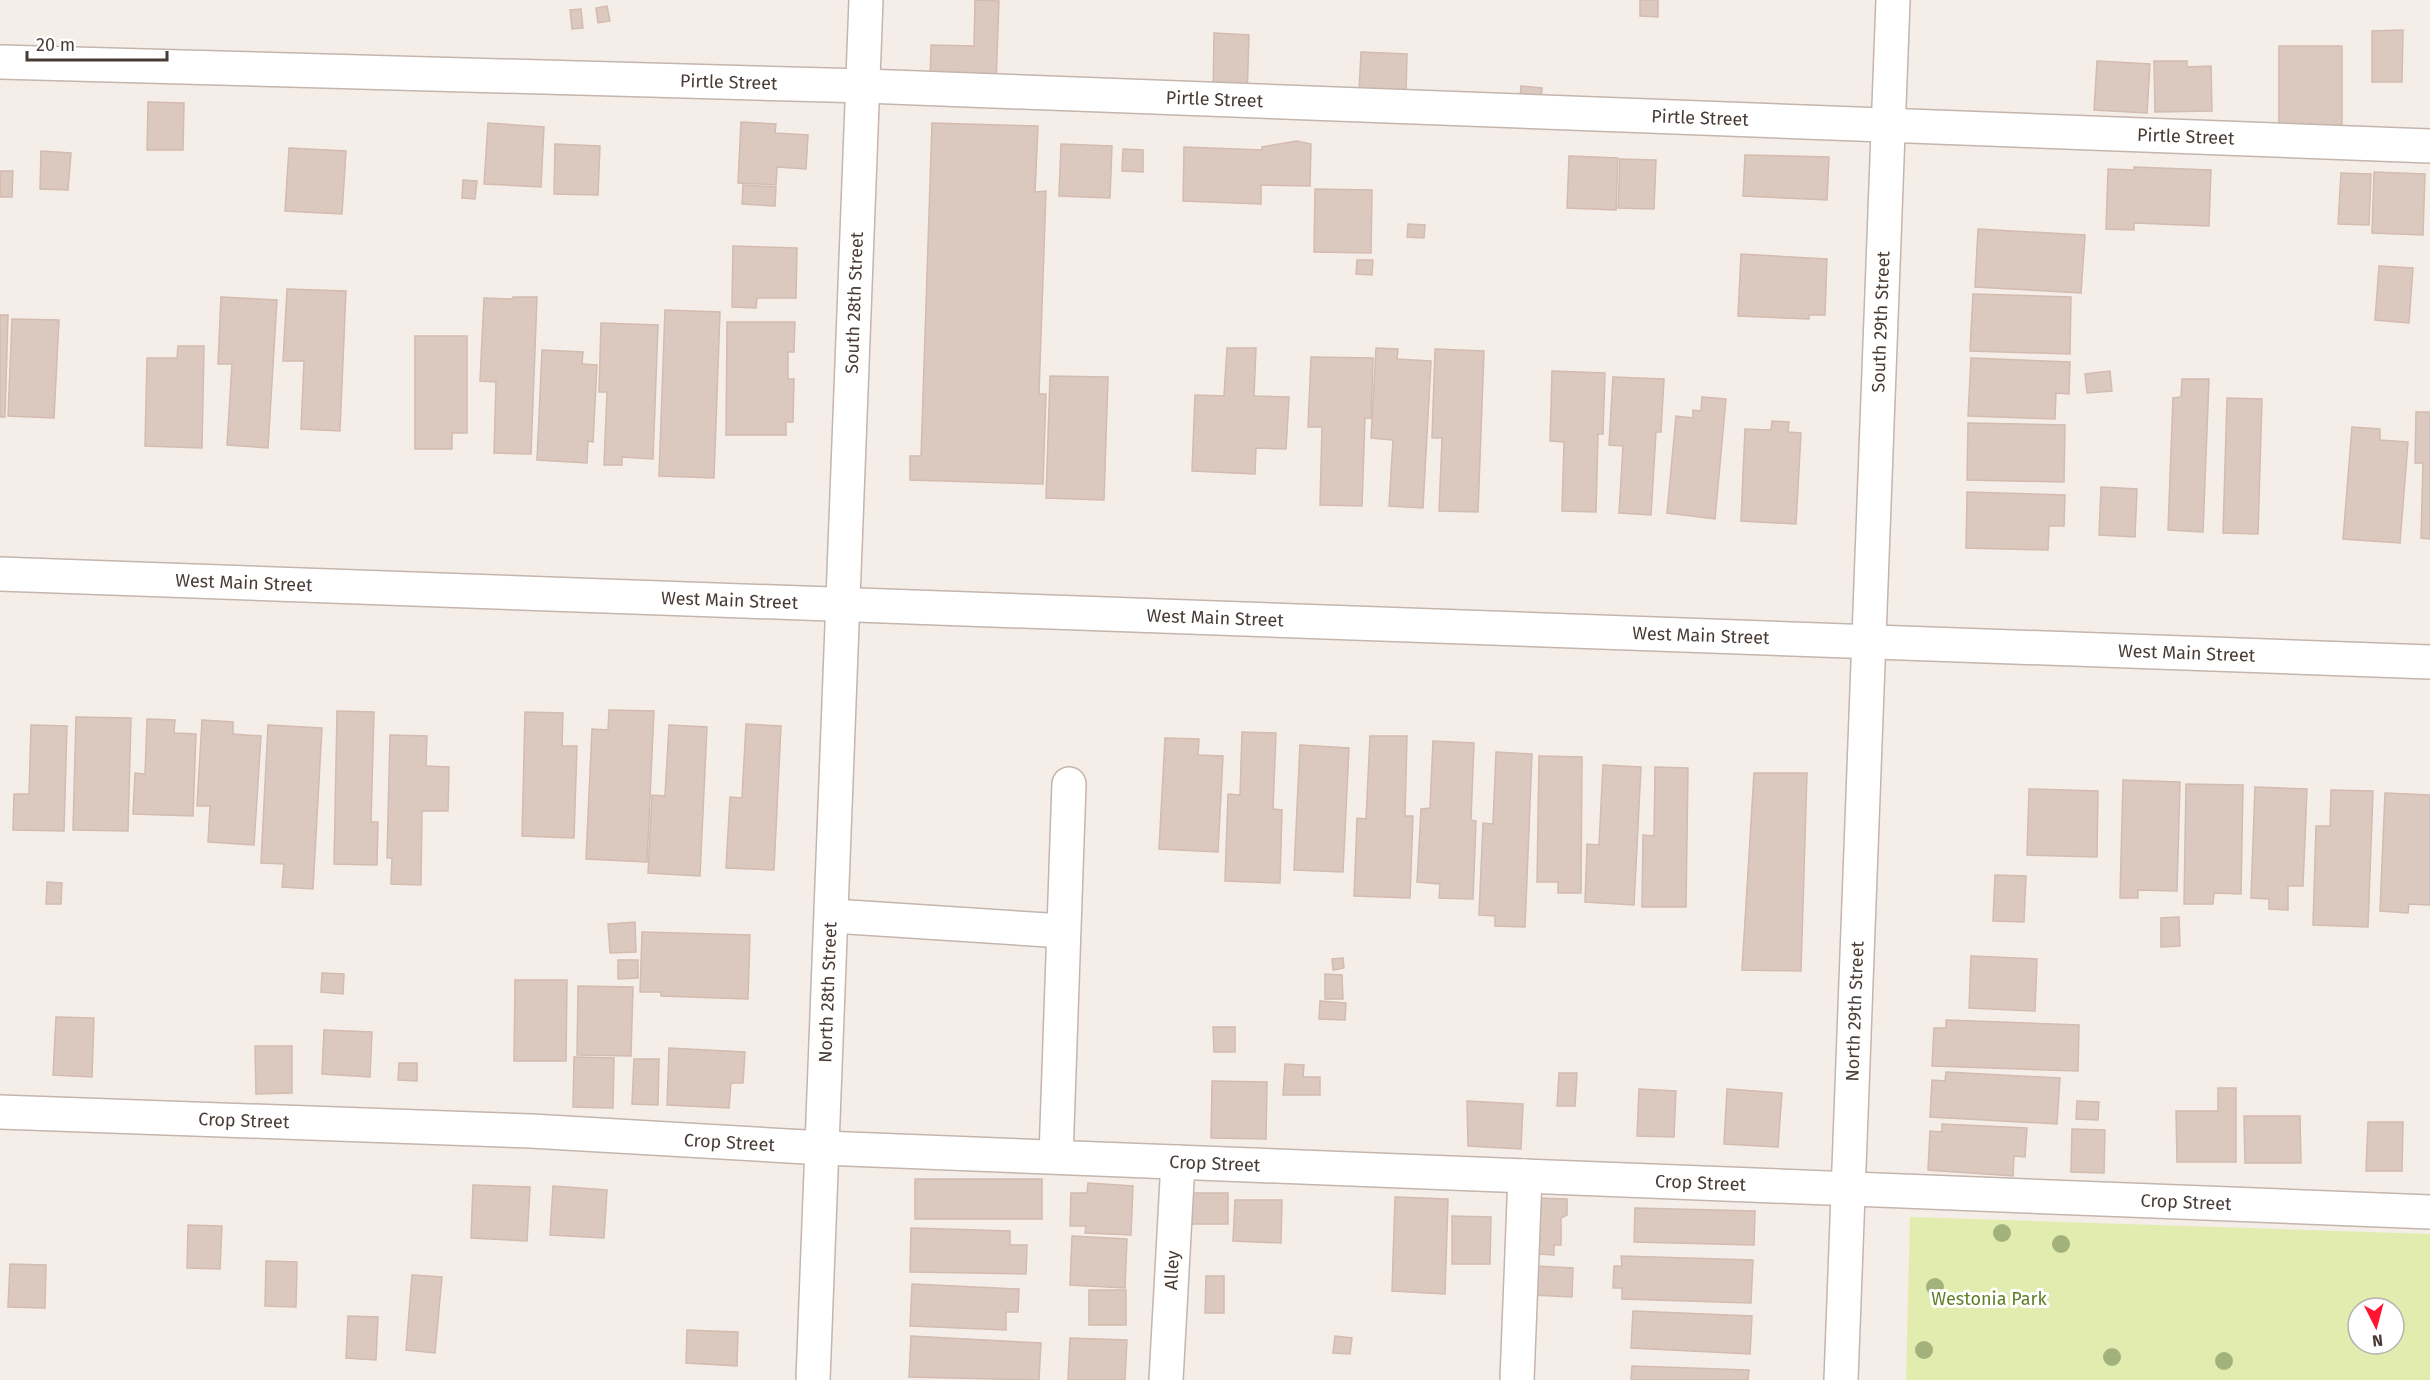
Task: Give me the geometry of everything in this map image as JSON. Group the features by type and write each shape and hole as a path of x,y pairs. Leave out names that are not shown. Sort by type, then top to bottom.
{"street":[{"name":"South 28th Street","path":"843,605 867,0"},
{"name":"South 29th Street","path":"1869,642 1893,0"},
{"name":"Pirtle Street","path":"0,62 865,86 2430,146"},
{"name":"West Main Street","path":"0,574 2430,663"},
{"name":"North 28th Street","path":"813,1380 833,916 843,605"},
{"name":"North 29th Street","path":"1841,1380 1869,642"},
{"path":"1056,1157 1069,784"},
{"path":"833,916 1063,931"},
{"name":"Crop Street","path":"0,1112 531,1131 823,1148 2430,1212"},
{"name":"Alley","path":"1166,1380 1178,1162"},
{"path":"1517,1380 1525,1176"}],"green space":[{"name":"Westonia Park","path":"1910,1217 2430,1234 2430,1380 1906,1380"}],"building":[{"path":"975,0 999,1 996,84 930,81 931,45 974,46"},
{"path":"1640,0 1658,0 1658,17 1640,16"},
{"path":"607,6 610,21 598,23 596,8"},
{"path":"581,9 583,28 572,29 570,10"},
{"path":"2403,30 2402,82 2372,82 2372,31"},
{"path":"1214,33 1249,35 1247,99 1213,99"},
{"path":"2279,46 2342,46 2342,128 2279,127"},
{"path":"1361,52 1407,54 1406,93 1359,92"},
{"path":"2097,61 2150,64 2147,113 2094,110"},
{"path":"2154,61 2187,61 2187,67 2211,66 2212,111 2155,112"},
{"path":"1521,86 1542,88 1540,111 1519,109"},
{"path":"148,102 184,103 183,150 147,150"},
{"path":"741,122 776,124 775,133 808,135 806,169 777,167 776,185 738,183"},
{"path":"488,123 544,127 541,187 484,184"},
{"path":"932,123 1038,126 1035,192 1046,191 1039,394 1046,394 1043,484 910,480 910,456 921,456"},
{"path":"1297,141 1311,144 1310,186 1261,185 1261,204 1183,201 1184,147 1262,150 1262,147"},
{"path":"555,144 600,146 598,195 554,194"},
{"path":"1061,144 1112,146 1110,198 1059,196"},
{"path":"289,148 346,151 342,214 285,211"},
{"path":"1123,149 1143,150 1143,172 1122,171"},
{"path":"41,151 71,153 68,190 40,189"},
{"path":"1745,155 1829,157 1827,200 1743,196"},
{"path":"1569,156 1618,158 1616,210 1567,208"},
{"path":"1620,159 1656,160 1654,209 1618,208"},
{"path":"2134,167 2211,170 2209,226 2134,223 2134,230 2106,229 2108,169 2134,170"},
{"path":"0,171 13,171 12,197 0,197"},
{"path":"2374,172 2425,174 2423,235 2372,233"},
{"path":"2341,173 2371,174 2369,225 2338,224"},
{"path":"463,180 477,181 475,199 462,198"},
{"path":"743,185 776,187 775,206 742,204"},
{"path":"1315,189 1372,190 1371,253 1314,252"},
{"path":"1408,224 1425,225 1424,238 1407,237"},
{"path":"1978,229 2085,235 2081,293 1975,287"},
{"path":"733,246 797,248 796,298 757,298 756,308 732,307"},
{"path":"1741,254 1827,259 1825,315 1809,315 1809,319 1738,316"},
{"path":"1357,260 1373,260 1372,275 1356,274"},
{"path":"2379,266 2413,268 2409,323 2375,320"},
{"path":"287,289 346,291 340,431 301,429 304,361 283,361"},
{"path":"1973,294 2071,297 2070,354 1970,351"},
{"path":"221,297 277,300 268,448 227,445 232,364 218,364"},
{"path":"513,297 537,297 531,454 494,453 496,382 480,381 484,298 512,299"},
{"path":"665,310 720,312 714,478 659,476"},
{"path":"0,315 8,315 5,417 0,417"},
{"path":"12,319 59,320 54,418 8,416"},
{"path":"727,322 795,322 794,352 788,352 788,379 794,379 793,422 786,422 786,435 726,435"},
{"path":"601,323 658,325 653,459 622,457 622,465 604,465 607,392 599,392"},
{"path":"415,336 467,336 467,433 452,433 452,449 415,449"},
{"path":"178,346 204,346 202,448 145,446 147,358 177,358"},
{"path":"1227,348 1256,348 1254,396 1289,397 1286,449 1256,448 1255,474 1192,471 1195,395 1224,396"},
{"path":"1376,348 1398,349 1397,359 1431,361 1423,508 1389,506 1393,440 1371,438"},
{"path":"1435,349 1484,351 1478,512 1439,511 1442,438 1432,438"},
{"path":"542,350 583,352 582,364 597,365 593,442 588,441 587,463 537,460"},
{"path":"1311,357 1373,358 1371,418 1365,418 1362,506 1320,505 1322,427 1308,427"},
{"path":"1971,358 2070,362 2069,394 2056,393 2055,419 1968,416"},
{"path":"1552,371 1605,373 1603,434 1598,434 1596,512 1562,511 1564,442 1550,441"},
{"path":"2110,371 2112,391 2087,393 2085,374"},
{"path":"1050,376 1108,377 1104,500 1046,498"},
{"path":"1613,377 1664,379 1661,432 1656,432 1651,515 1619,513 1623,446 1609,445"},
{"path":"2182,379 2209,379 2203,532 2168,530 2173,398 2181,397"},
{"path":"1702,397 1726,399 1715,519 1667,513 1676,416 1693,418 1693,410 1701,411"},
{"path":"2227,398 2262,399 2258,534 2223,533"},
{"path":"2416,412 2430,412 2430,539 2421,538 2423,463 2415,463"},
{"path":"1772,421 1789,422 1788,432 1801,433 1796,524 1741,521 1745,429 1771,430"},
{"path":"1968,423 2065,425 2064,482 1967,480"},
{"path":"2352,427 2380,429 2380,440 2408,442 2400,543 2343,539"},
{"path":"2101,487 2137,489 2135,537 2099,535"},
{"path":"1967,492 2065,495 2064,526 2049,526 2048,550 1966,548"},
{"path":"609,710 654,711 647,862 586,859 592,729 608,730"},
{"path":"337,711 374,712 371,822 378,822 377,865 334,864"},
{"path":"525,712 563,713 562,746 577,746 574,838 522,836"},
{"path":"76,717 131,718 128,831 73,830"},
{"path":"147,719 175,720 174,733 196,734 193,816 133,814 135,773 145,774"},
{"path":"202,720 233,722 233,734 261,736 254,845 208,842 210,806 197,806"},
{"path":"746,724 781,726 774,870 726,868 730,797 742,798"},
{"path":"31,725 67,726 64,831 13,830 14,794 29,794"},
{"path":"268,725 322,728 313,889 282,887 284,864 261,863"},
{"path":"669,725 707,727 700,876 648,873 652,795 665,796"},
{"path":"1242,732 1276,733 1273,809 1282,810 1280,883 1225,881 1228,794 1240,795"},
{"path":"390,735 427,736 426,766 449,767 448,811 422,811 421,885 391,884 392,858 387,858"},
{"path":"1370,736 1407,736 1405,816 1413,816 1410,898 1354,896 1357,818 1366,819"},
{"path":"1165,738 1199,739 1198,755 1223,756 1218,852 1159,849"},
{"path":"1433,741 1474,743 1471,820 1476,821 1473,899 1439,898 1440,884 1417,882 1421,809 1430,808"},
{"path":"1300,745 1349,748 1343,872 1294,870"},
{"path":"1496,752 1532,754 1525,927 1495,926 1495,916 1479,915 1483,823 1493,824"},
{"path":"1539,756 1582,757 1581,893 1558,893 1558,882 1537,882"},
{"path":"1603,765 1641,767 1634,905 1585,902 1587,844 1599,845"},
{"path":"1655,767 1688,768 1686,907 1642,907 1643,835 1654,836"},
{"path":"1754,773 1807,773 1801,971 1742,970"},
{"path":"2123,780 2180,782 2177,891 2138,890 2138,898 2120,898"},
{"path":"2186,784 2243,785 2241,894 2214,893 2213,904 2184,904"},
{"path":"2255,787 2307,789 2303,886 2288,886 2288,910 2269,909 2269,899 2251,898"},
{"path":"2029,789 2098,791 2097,857 2027,855"},
{"path":"2331,790 2373,791 2368,927 2313,925 2316,826 2330,826"},
{"path":"2385,793 2430,795 2430,905 2409,904 2408,913 2380,911"},
{"path":"1995,875 2026,876 2024,922 1993,921"},
{"path":"47,882 62,883 61,904 46,904"},
{"path":"2179,917 2180,946 2161,947 2161,918"},
{"path":"635,922 636,952 610,953 608,924"},
{"path":"642,932 750,935 748,999 661,996 661,992 640,992"},
{"path":"1971,956 2037,959 2035,1011 1969,1008"},
{"path":"1343,958 1344,968 1333,970 1332,959"},
{"path":"618,960 638,960 638,978 618,979"},
{"path":"322,973 344,974 343,994 321,992"},
{"path":"1325,974 1342,975 1343,999 1325,999"},
{"path":"515,980 567,980 566,1061 514,1061"},
{"path":"578,986 633,987 631,1056 577,1055"},
{"path":"1320,1001 1346,1003 1345,1020 1319,1019"},
{"path":"56,1017 94,1018 92,1077 53,1075"},
{"path":"1946,1020 2079,1025 2078,1071 1932,1066 1934,1028 1946,1028"},
{"path":"1213,1027 1235,1027 1235,1052 1214,1052"},
{"path":"324,1030 372,1032 370,1077 322,1074"},
{"path":"255,1046 292,1046 292,1093 256,1094"},
{"path":"669,1048 745,1052 743,1083 731,1083 729,1108 667,1105"},
{"path":"574,1057 614,1058 613,1108 573,1107"},
{"path":"634,1059 659,1059 658,1105 632,1104"},
{"path":"399,1063 417,1063 417,1081 398,1080"},
{"path":"1285,1064 1304,1065 1303,1077 1320,1077 1320,1095 1283,1095"},
{"path":"1946,1072 2060,1078 2057,1124 1930,1117 1932,1080 1945,1081"},
{"path":"1559,1073 1577,1073 1575,1106 1557,1106"},
{"path":"1212,1081 1267,1082 1266,1139 1211,1138"},
{"path":"2218,1088 2236,1088 2236,1162 2177,1162 2176,1111 2218,1111"},
{"path":"1639,1089 1676,1091 1674,1137 1637,1136"},
{"path":"1727,1089 1782,1093 1778,1147 1724,1144"},
{"path":"1467,1101 1523,1104 1521,1149 1468,1146"},
{"path":"2077,1101 2099,1102 2098,1120 2076,1119"},
{"path":"2244,1116 2300,1116 2301,1163 2245,1163"},
{"path":"2368,1122 2403,1122 2402,1171 2366,1171"},
{"path":"1942,1124 2027,1128 2025,1157 2014,1156 2013,1176 1928,1170 1930,1131 1942,1132"},
{"path":"2072,1129 2105,1130 2104,1173 2071,1172"},
{"path":"915,1179 1042,1179 1042,1219 915,1219"},
{"path":"1088,1183 1133,1186 1131,1235 1085,1233 1086,1226 1070,1226 1071,1193 1087,1193"},
{"path":"473,1185 530,1187 527,1241 471,1238"},
{"path":"553,1186 607,1190 604,1238 550,1235"},
{"path":"1178,1193 1228,1193 1228,1224 1177,1224"},
{"path":"1395,1197 1448,1199 1445,1294 1392,1291"},
{"path":"1539,1198 1567,1199 1567,1215 1561,1218 1561,1245 1554,1245 1554,1255 1537,1254"},
{"path":"1235,1200 1282,1200 1281,1243 1233,1241"},
{"path":"1635,1208 1755,1211 1754,1245 1634,1242"},
{"path":"1452,1216 1491,1217 1490,1264 1452,1264"},
{"path":"188,1225 222,1226 220,1269 187,1268"},
{"path":"911,1228 1010,1231 1010,1245 1027,1245 1026,1274 910,1272"},
{"path":"1072,1236 1127,1239 1125,1288 1070,1285"},
{"path":"1621,1256 1753,1260 1751,1303 1622,1299 1622,1288 1613,1288 1614,1266 1622,1266"},
{"path":"266,1261 297,1262 296,1307 265,1306"},
{"path":"10,1264 46,1265 45,1308 8,1307"},
{"path":"1534,1266 1573,1268 1572,1297 1532,1295"},
{"path":"412,1275 442,1277 435,1353 406,1350"},
{"path":"1206,1276 1224,1276 1224,1313 1205,1313"},
{"path":"912,1284 1019,1289 1018,1312 1006,1312 1006,1330 910,1326"},
{"path":"1089,1290 1126,1290 1126,1325 1089,1325"},
{"path":"1633,1311 1752,1316 1750,1354 1631,1348"},
{"path":"348,1316 378,1317 376,1360 346,1358"},
{"path":"687,1330 738,1332 737,1366 686,1363"},
{"path":"911,1336 1041,1343 1039,1380 909,1377"},
{"path":"1335,1336 1352,1338 1350,1354 1333,1353"},
{"path":"1070,1338 1127,1340 1125,1380 1068,1380"},
{"path":"1632,1366 1749,1370 1748,1380 1631,1380"}]}
